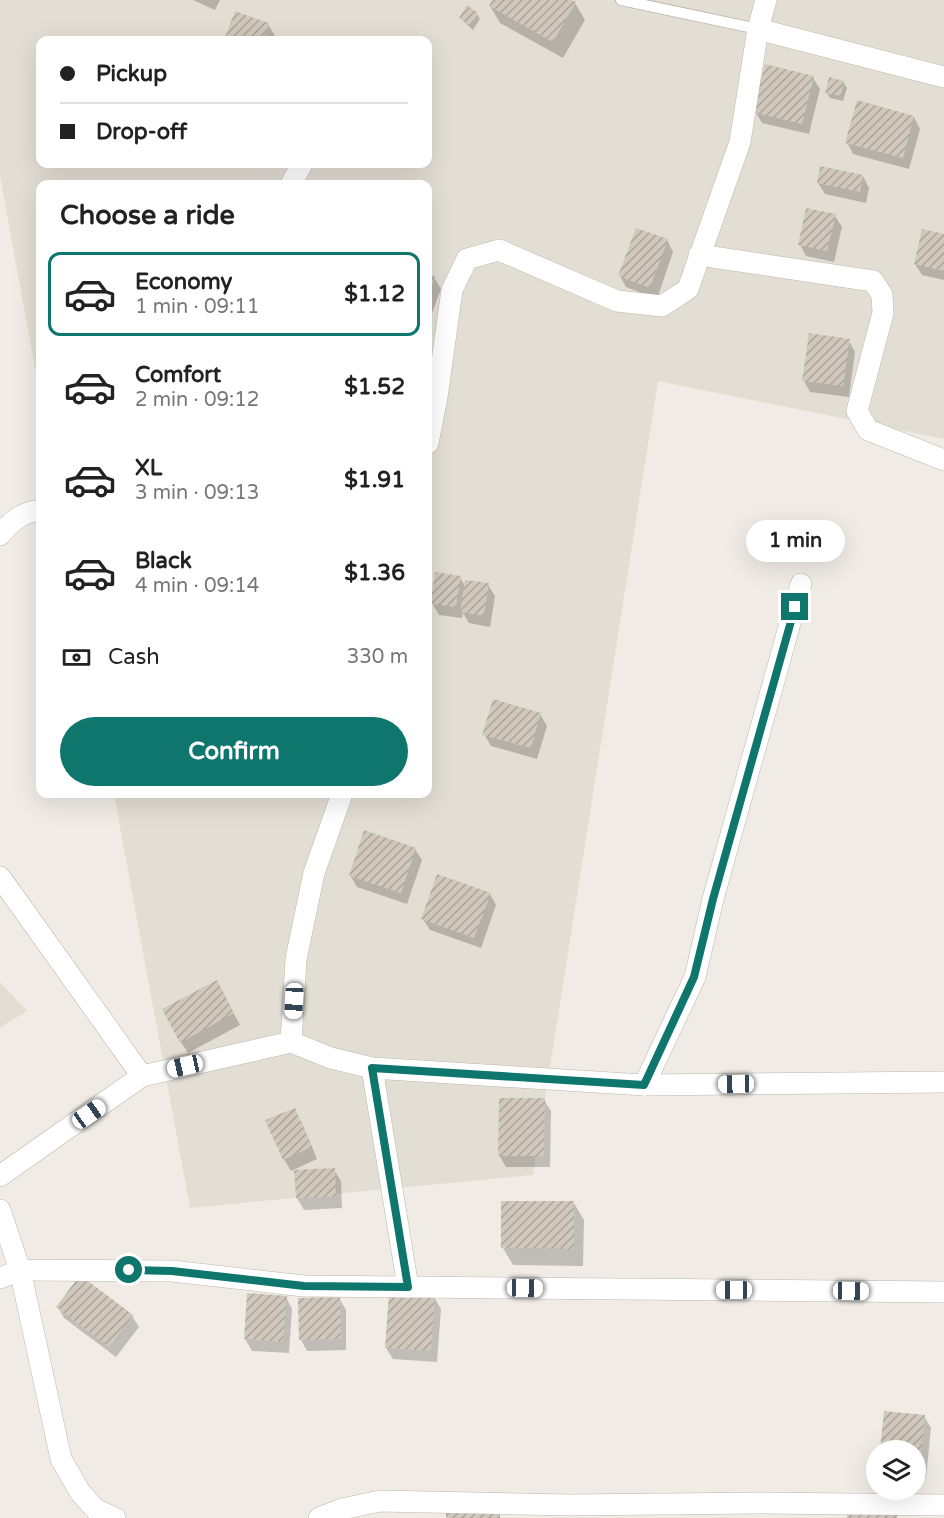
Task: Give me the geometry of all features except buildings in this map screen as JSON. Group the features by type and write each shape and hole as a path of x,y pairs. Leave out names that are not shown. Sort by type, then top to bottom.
{"street":[{"path":"432,423 452,290 467,259 499,250 617,301 662,306 687,289 740,142 758,29 766,0"},
{"path":"758,29 944,77"},
{"path":"699,255 873,281 882,295 883,314 857,411 868,430 944,460"},
{"path":"0,535 8,523 36,511"},
{"path":"644,1085 694,977 713,899 801,584"},
{"path":"291,1042 296,959 314,873 341,798"},
{"path":"0,877 142,1076"},
{"path":"0,1176 142,1076 291,1042 331,1058 372,1068 644,1085 944,1082"},
{"path":"372,1068 408,1287"},
{"path":"0,1210 20,1270 61,1459 80,1492 95,1509 114,1518"},
{"path":"0,1278 20,1270 172,1271 304,1286 944,1292"},
{"path":"319,1518 342,1509 380,1501 569,1505 759,1503 944,1505"}],"lane":[{"path":"621,0 758,29"}],"shaded area":[{"path":"0,0 944,0 944,439 658,381 533,1175 190,1208 115,798 432,798 432,180 36,180 36,374 0,176"},
{"path":"0,982 27,1011 0,1028"}],"route":[{"path":"129,1270 172,1271 304,1286 408,1287 372,1068 644,1085 694,977 713,899 795,607"}]}
